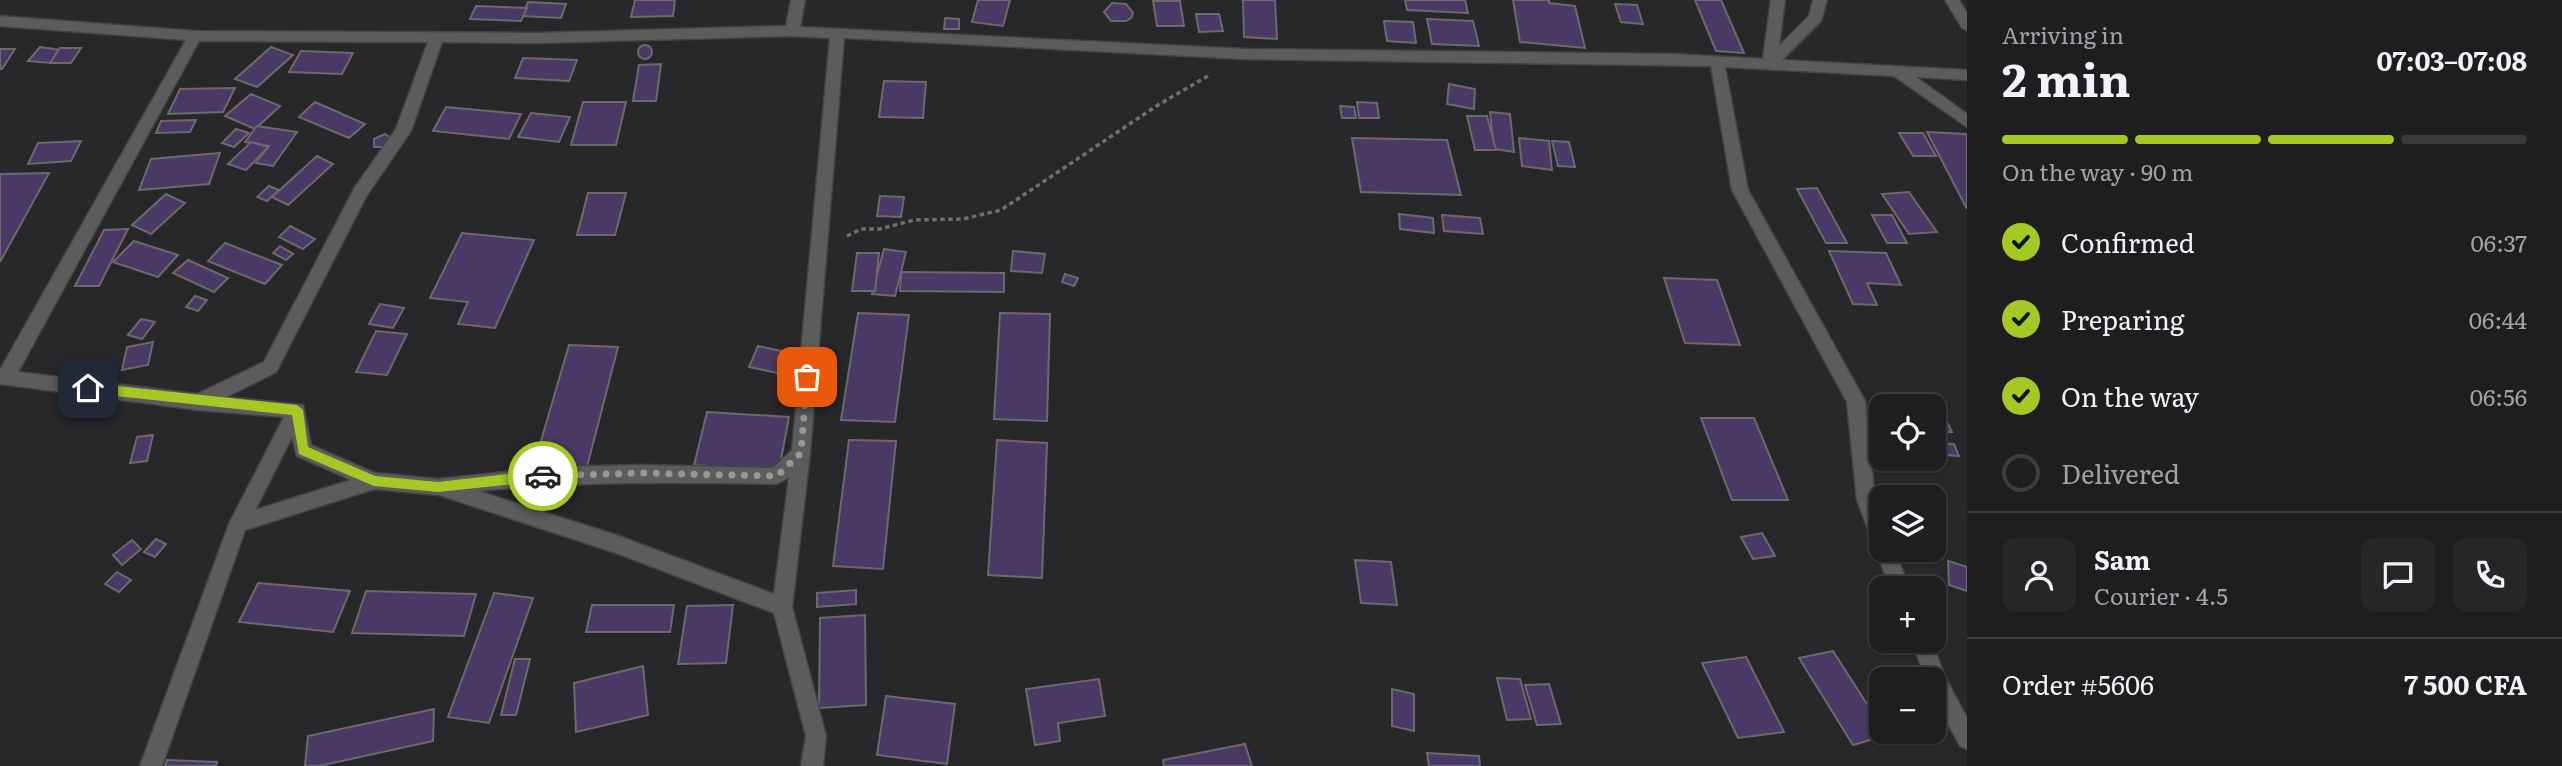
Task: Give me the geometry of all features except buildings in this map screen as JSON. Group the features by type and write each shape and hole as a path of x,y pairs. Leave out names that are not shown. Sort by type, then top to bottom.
{"street":[{"path":"792,31 798,0"},
{"path":"1769,64 1777,0"},
{"path":"1769,64 1816,18 1820,0"},
{"path":"1952,0 1967,25"},
{"path":"0,20 195,36 437,37 792,31 1245,54 1717,62 1967,75"},
{"path":"812,766 816,736 782,607 801,453 837,33"},
{"path":"195,36 3,378 198,402 297,410"},
{"path":"198,402 270,367 361,191 403,131 437,37"},
{"path":"1717,62 1740,190 1856,401 1869,508"},
{"path":"1898,72 1967,122"},
{"path":"297,410 303,450 374,481 438,487 552,475 640,473 777,476 801,453"},
{"path":"151,766 238,524 297,410"},
{"path":"238,524 374,481"},
{"path":"438,487 616,544 782,607"},
{"path":"1926,653 1938,685 1967,739"}],"path":[{"path":"818,250 861,229 880,229 914,220 963,219 1001,210 1158,105 1245,54"}],"way so far":[{"path":"543,476 640,473 777,476 801,453 807,377"}],"route":[{"path":"88,388 198,402 297,410 303,450 374,481 438,487 543,476"}]}
